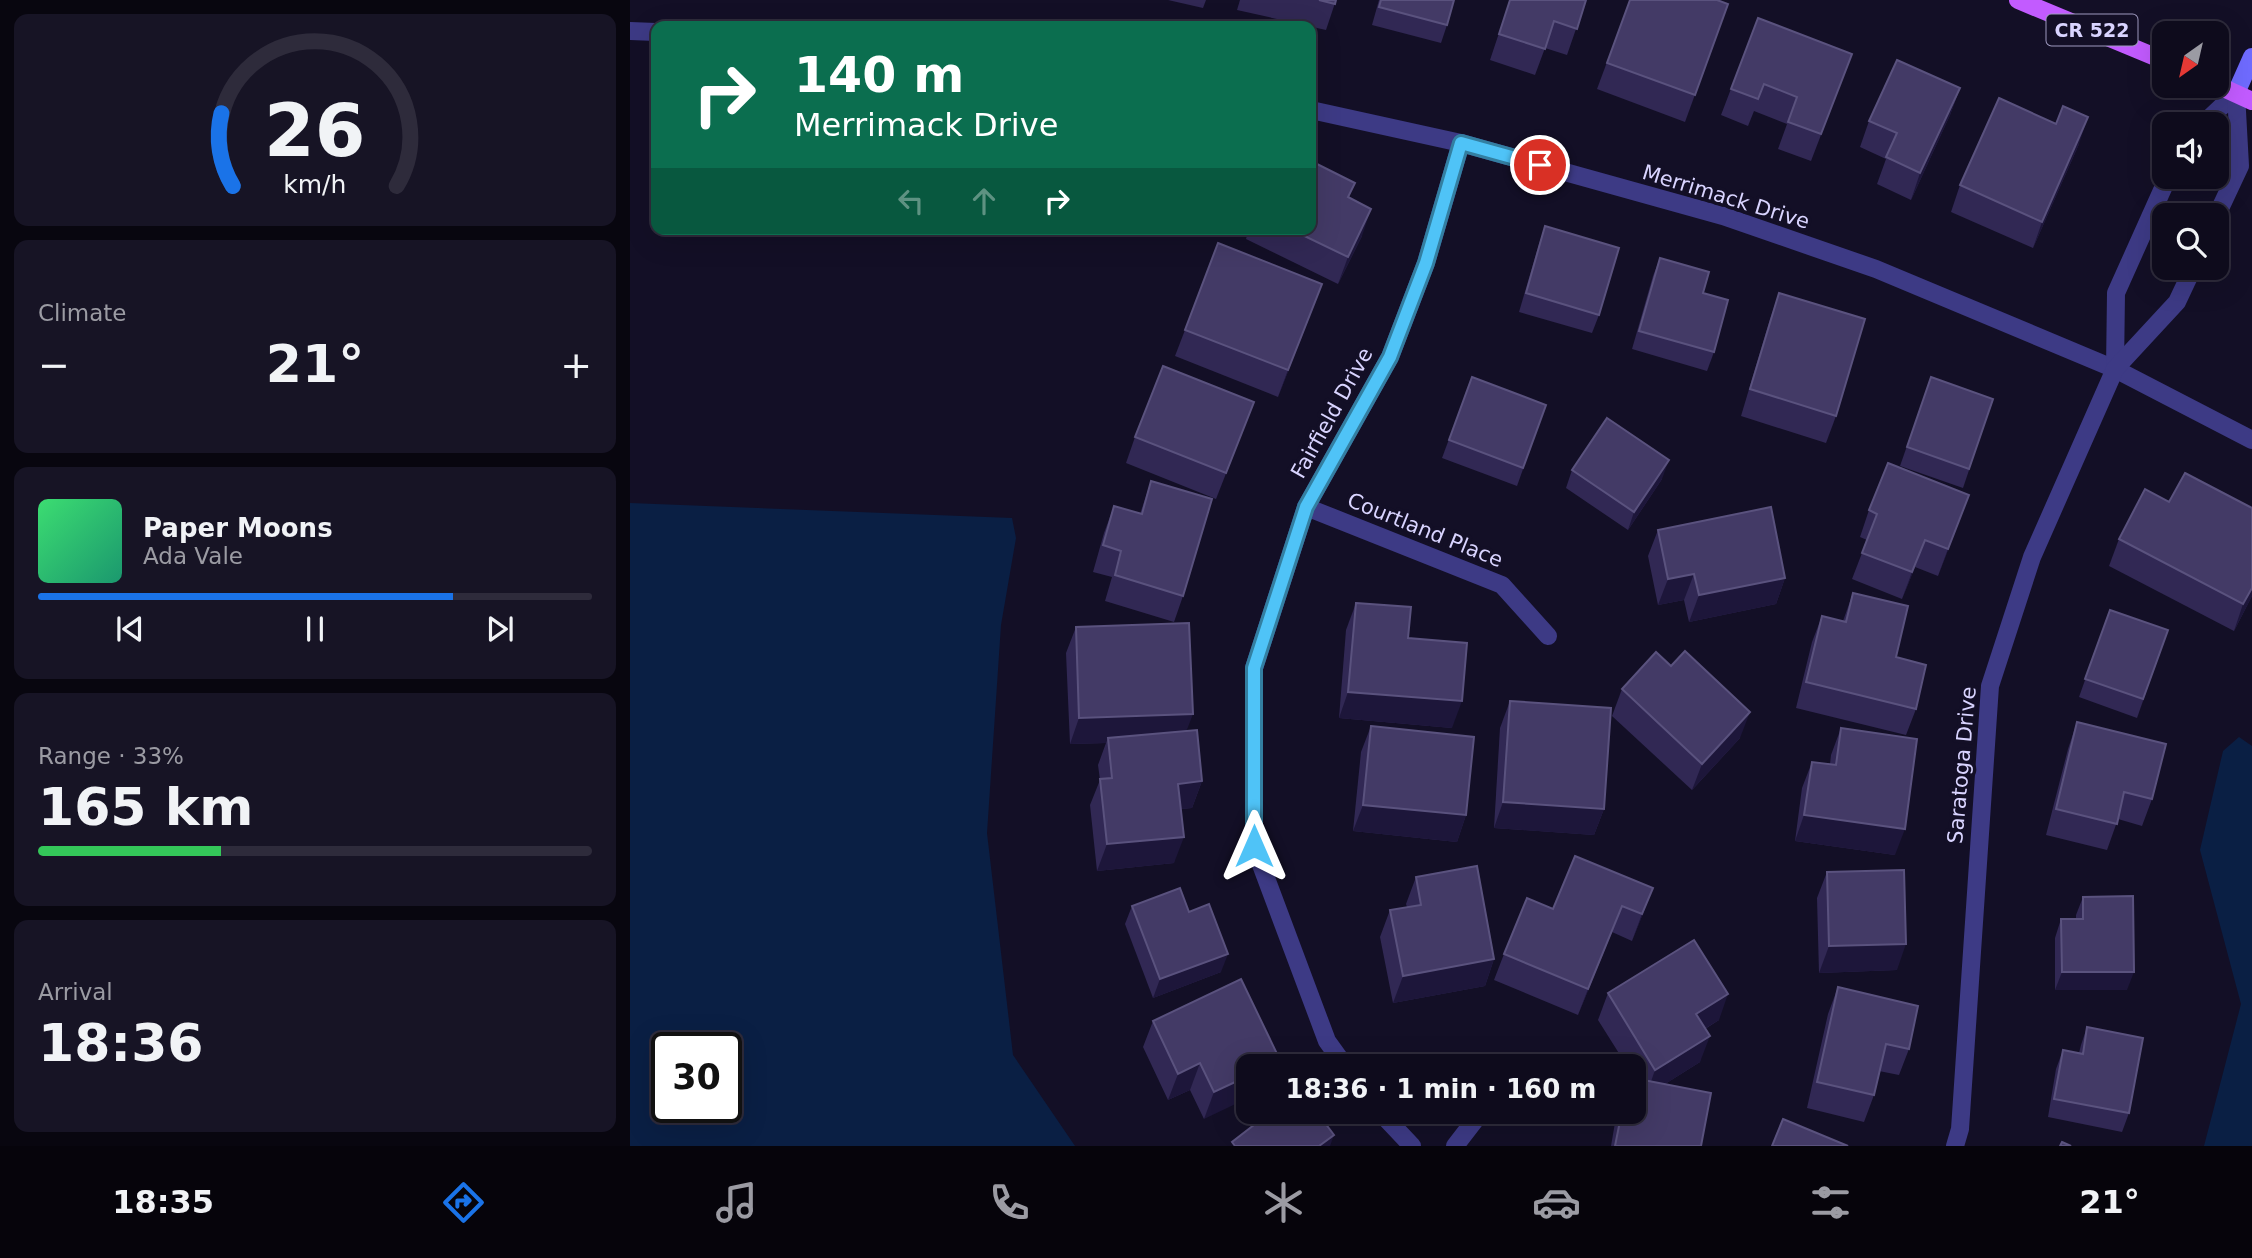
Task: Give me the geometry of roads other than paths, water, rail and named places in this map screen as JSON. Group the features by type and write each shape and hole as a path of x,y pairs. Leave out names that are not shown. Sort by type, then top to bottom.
{"main road":[{"name":"CR 522","path":"2018,0 2152,56"}],"street":[{"path":"630,31 651,32"},
{"path":"2222,203 2239,166 2244,97 2252,57"},
{"path":"2221,112 2244,97"},
{"name":"Merrimack Drive","path":"1316,111 1461,143 1723,216 1876,269 2115,369 2252,440"},
{"name":"Fairfield Drive","path":"1336,1054 1327,1041 1254,846 1254,668 1306,507 1390,357 1426,263 1461,143"},
{"path":"2115,369 2116,293 2163,189"},
{"path":"2115,369 2177,302 2187,280"},
{"name":"Saratoga Drive","path":"1955,1146 1960,1129 1990,686 2032,557 2115,369"},
{"name":"Courtland Place","path":"1306,507 1502,585 1548,636"},
{"path":"1391,1124 1412,1146"},
{"path":"1455,1146 1472,1124"}],"water":[{"path":"630,503 1012,518 1016,538 1001,625 987,833 1013,1055 1075,1146 630,1146"},
{"path":"2239,737 2252,746 2252,1146 2204,1146 2241,1004 2200,850 2223,751"}]}
